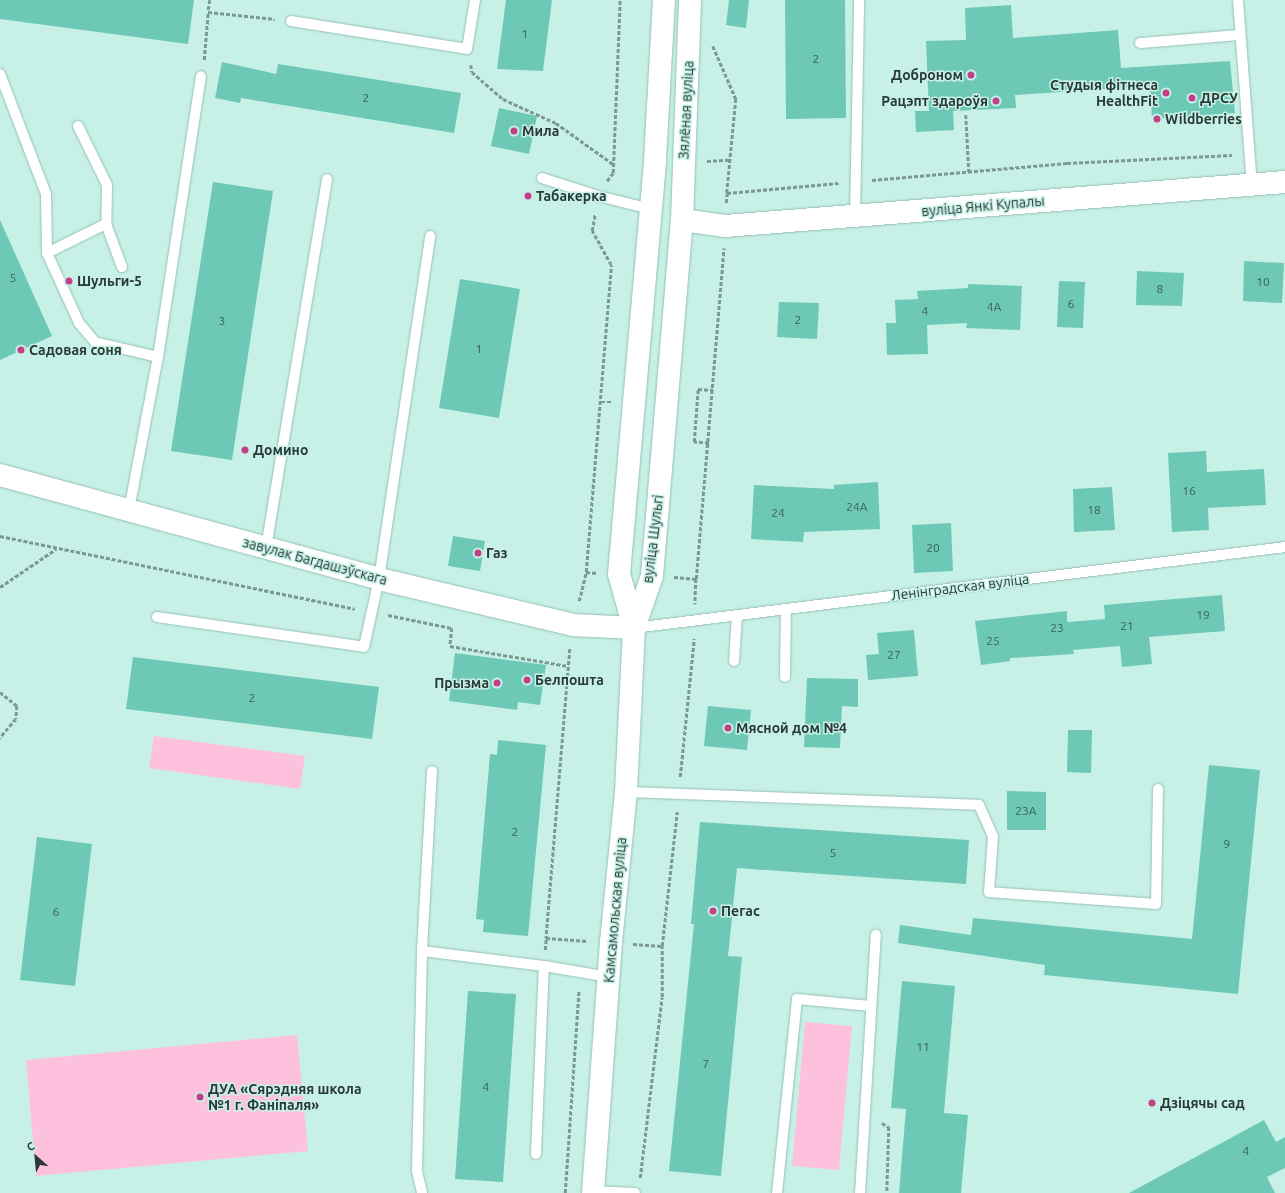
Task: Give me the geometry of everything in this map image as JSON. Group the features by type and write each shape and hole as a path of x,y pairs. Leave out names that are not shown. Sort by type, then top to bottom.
{"main road":[{"name":"Зялёная вуліца","path":"651,209 664,0"},
{"name":"Зялёная вуліца","path":"682,220 690,0"},
{"name":"вуліца Янкі Купалы","path":"651,209 682,220 725,226 855,217 1285,182"},
{"name":"вуліца Шульгі","path":"634,628 619,574 651,209"},
{"name":"вуліца Шульгі","path":"634,628 652,576 682,220"},
{"name":"завулак Багдашэўскага","path":"0,475 379,579 573,625 634,628"},
{"name":"Камсамольская вуліца","path":"593,1192 609,977 626,792 634,628"}],"lane":[{"path":"291,21 467,48 475,0"},
{"path":"855,217 859,0"},
{"path":"1238,0 1252,185"},
{"path":"1140,43 1240,35"},
{"path":"0,74 46,194 46,253 79,323 95,342 158,357"},
{"path":"130,510 158,357 201,76"},
{"path":"78,126 107,185 106,224 122,267"},
{"path":"542,178 598,196 651,209"},
{"path":"266,548 327,179"},
{"path":"46,253 106,224"},
{"path":"157,617 364,647 373,612 379,579 430,236"},
{"name":"Ленінградская вуліца","path":"634,628 1285,547"},
{"path":"785,677 786,609"},
{"path":"734,661 737,615"},
{"path":"422,1193 417,1172 422,951 432,771"},
{"path":"626,792 979,805 993,837 989,892 1156,904 1158,789"},
{"path":"860,1193 876,934"},
{"path":"422,951 544,966 609,977"},
{"path":"536,1154 544,966"},
{"path":"777,1193 797,999 871,1006"},
{"path":"593,1192 637,1189"}],"path":[{"path":"201,76 206,46 210,0"},
{"path":"576,609 587,564 611,264 592,231 598,196 613,173 620,0"},
{"path":"208,12 291,21"},
{"path":"712,43 736,99 727,193 1067,163 1250,154"},
{"path":"472,72 502,99 556,124 614,164"},
{"path":"966,115 969,172"},
{"path":"702,161 729,160"},
{"path":"695,611 696,579 709,444 724,245"},
{"path":"709,444 694,442 698,389 713,390"},
{"path":"0,536 56,549 452,628 450,646 568,666"},
{"path":"0,587 56,549"},
{"path":"672,577 696,579"},
{"path":"0,692 17,706 16,719 0,738"},
{"path":"637,1189 662,997 662,946"},
{"path":"565,1193 580,972"}],"shaded area":[{"path":"154,736 305,756 300,789 149,768"},
{"path":"805,1022 852,1026 839,1170 792,1166"},
{"path":"297,1035 308,1151 36,1176 26,1060"}],"building":[{"path":"0,0 194,0 188,44 0,19"},
{"path":"506,0 552,0 543,71 497,69"},
{"path":"729,0 749,0 746,28 726,25"},
{"path":"785,0 845,0 846,118 786,119"},
{"path":"1011,5 1013,38 1118,30 1121,68 1230,61 1235,113 1152,119 1150,86 1015,95 1016,108 953,111 954,130 916,132 915,111 929,111 926,41 966,40 965,8"},
{"path":"222,62 276,74 278,64 461,93 454,133 241,98 240,103 215,98"},
{"name":"Мила","path":"499,108 537,116 529,154 491,146"},
{"path":"213,182 273,191 232,460 171,451"},
{"path":"0,220 52,336 0,360"},
{"path":"1244,261 1284,263 1282,303 1243,301"},
{"path":"1137,271 1184,273 1182,306 1136,305"},
{"path":"460,279 520,289 499,418 439,408"},
{"path":"1059,281 1085,282 1083,328 1057,327"},
{"path":"968,284 1022,286 1020,330 966,328 967,323 927,325 928,354 887,355 886,323 896,323 895,300 918,299 917,291 968,288"},
{"path":"779,302 819,303 817,339 777,337"},
{"path":"1206,451 1207,472 1264,469 1266,505 1208,508 1209,530 1172,532 1168,453"},
{"path":"878,482 880,529 804,532 803,542 751,539 754,485 834,489 834,485"},
{"path":"1112,487 1115,530 1074,532 1073,489"},
{"path":"951,523 953,571 914,573 912,525"},
{"path":"453,536 485,541 480,571 448,566"},
{"path":"1222,595 1225,631 1149,637 1152,664 1122,667 1120,646 1073,650 1074,654 1010,658 1010,661 981,665 975,621 1067,611 1067,622 1105,619 1104,605"},
{"path":"914,630 918,676 868,680 866,655 879,654 877,633"},
{"name":"Прызма","path":"455,653 546,665 540,705 518,702 517,710 449,701"},
{"path":"133,657 379,687 372,739 126,709"},
{"path":"807,678 858,679 858,707 842,706 840,748 804,747"},
{"name":"Мясной дом №4","path":"708,706 751,710 747,750 704,746"},
{"path":"1068,730 1092,730 1091,773 1067,772"},
{"path":"498,740 546,745 528,936 483,932 484,920 476,919 490,754 497,755"},
{"path":"1209,765 1260,770 1238,994 1044,975 1045,965 898,943 900,925 971,935 973,918 1192,939"},
{"path":"1007,791 1046,792 1046,830 1007,830"},
{"path":"700,822 969,840 966,884 737,868 728,956 742,957 721,1176 669,1171 694,924 691,924"},
{"path":"37,837 92,844 75,986 20,980"},
{"path":"902,981 955,986 944,1113 968,1115 961,1193 899,1193 906,1109 891,1108"},
{"path":"468,991 516,994 503,1182 455,1179"},
{"path":"1264,1120 1276,1142 1285,1137 1285,1168 1267,1177 1275,1193 1129,1193"}],"place":[{"name":"Доброном","path":"971,75"},
{"name":"Студыя фітнеса HealthFit","path":"1166,93"},
{"name":"ДРСУ","path":"1192,98"},
{"name":"Рацэпт здароўя","path":"996,101"},
{"name":"Wildberries","path":"1157,119"},
{"name":"Мила","path":"514,131"},
{"name":"Табакерка","path":"528,196"},
{"name":"Шульги-5","path":"69,281"},
{"name":"Садовая соня","path":"21,350"},
{"name":"Домино","path":"245,450"},
{"name":"Газ","path":"478,553"},
{"name":"Белпошта","path":"527,680"},
{"name":"Прызма","path":"497,683"},
{"name":"Мясной дом №4","path":"728,728"},
{"name":"Пегас","path":"713,911"},
{"name":"ДУА «Сярэдняя школа №1 г. Фаніпаля»","path":"200,1097"},
{"name":"Дзіцячы сад","path":"1152,1103"}]}
